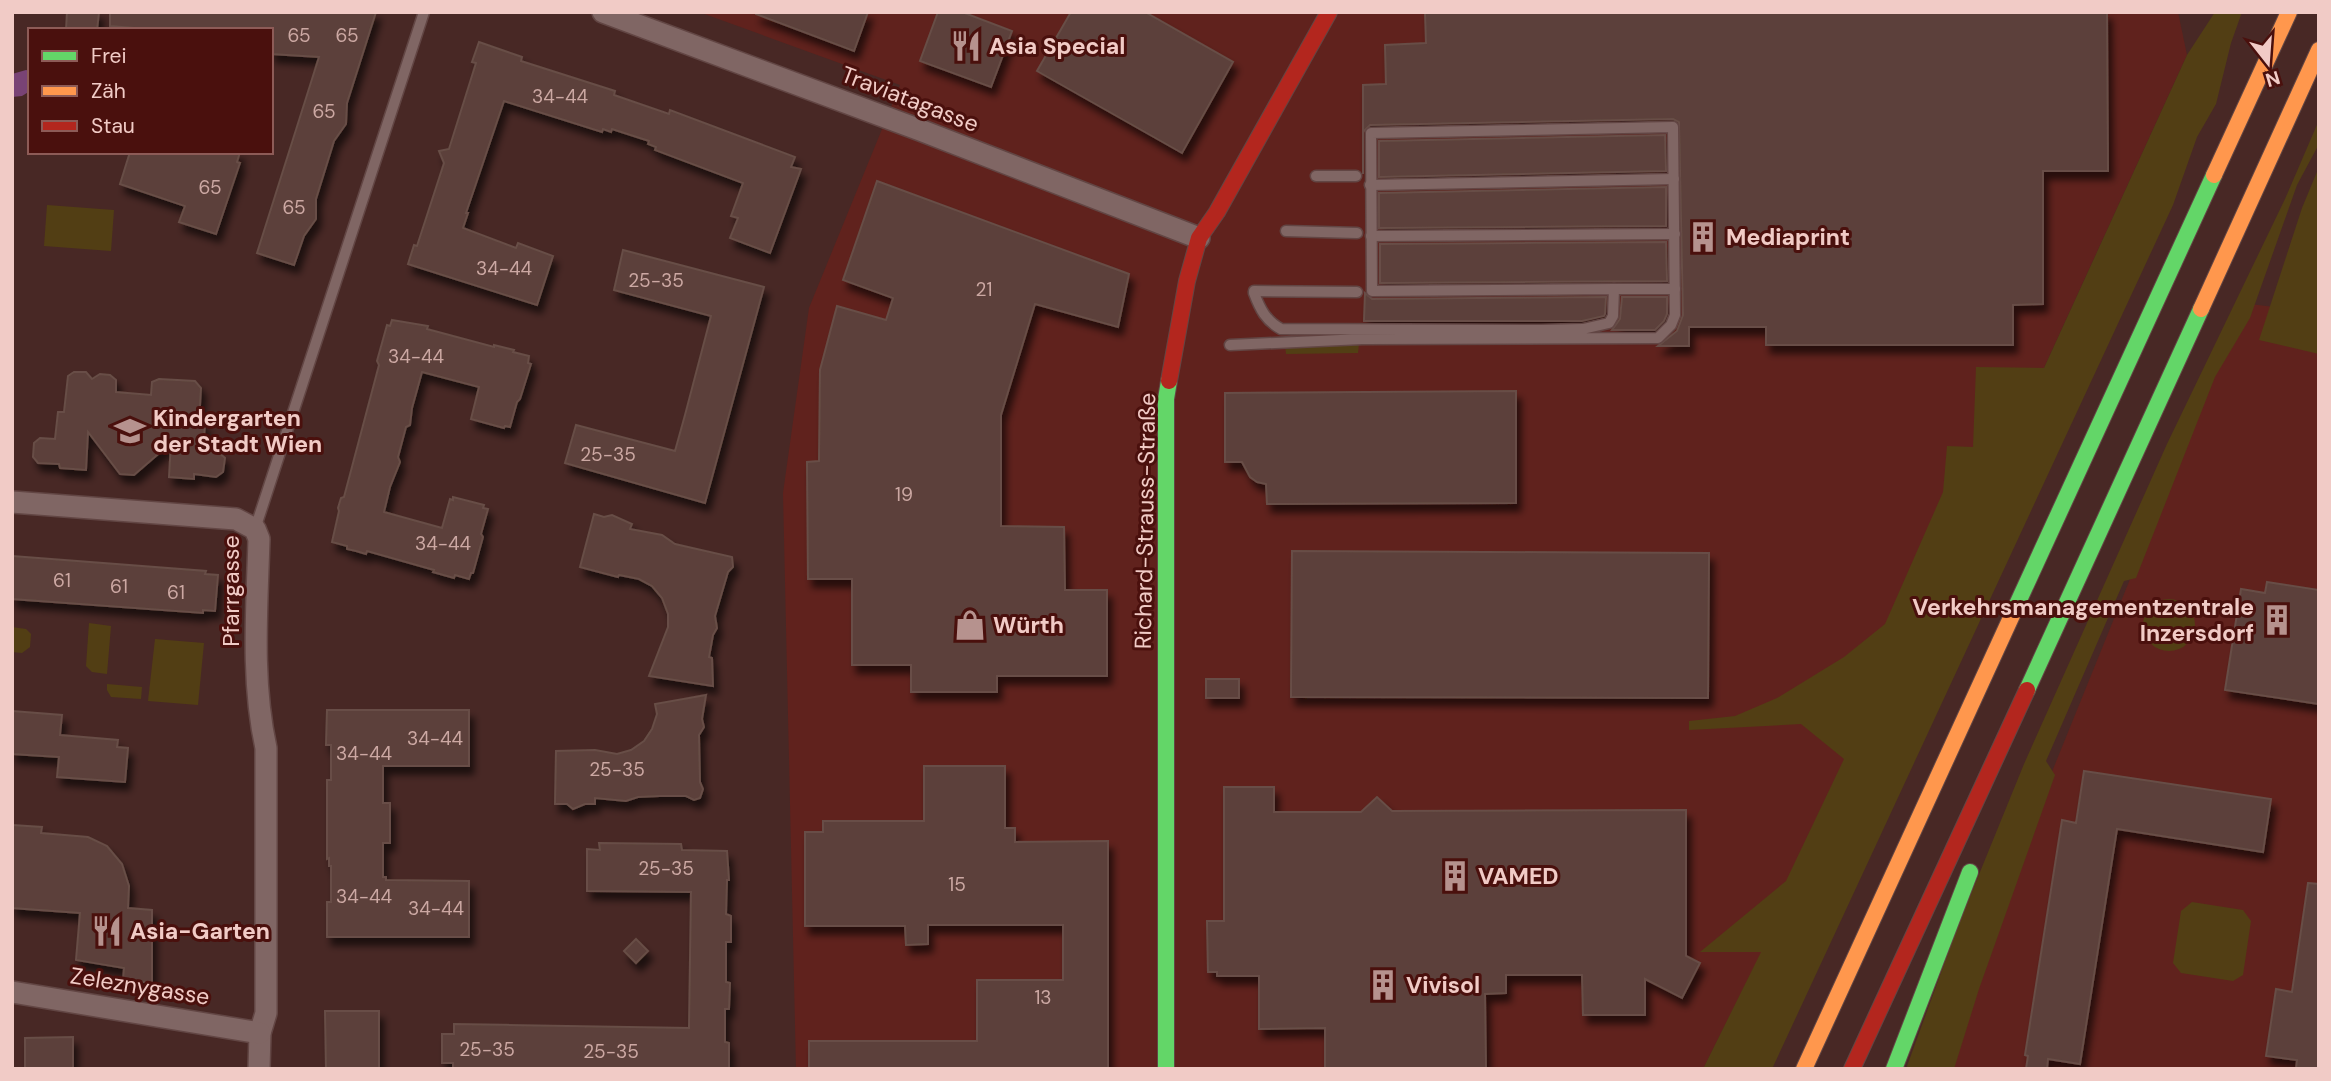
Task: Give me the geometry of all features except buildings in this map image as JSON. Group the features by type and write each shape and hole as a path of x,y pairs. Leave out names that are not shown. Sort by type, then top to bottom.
{"main road":[{"name":"Richard-Strauss-Straße","path":"1166,1069 1166,399 1187,281 1199,238 1217,212 1329,12"},
{"path":"1804,1069 2289,12"},
{"path":"1852,1069 2319,50"},
{"path":"2026,729 2049,670 2067,604"},
{"path":"1894,1069 1977,853"}],"street":[{"name":"Traviatagasse","path":"603,12 1199,238"},
{"path":"12,502 236,519 255,529"},
{"name":"Pfarrgasse","path":"255,529 259,539 256,631 260,719 267,748 266,1013 260,1033 259,1069"},
{"name":"Zeleznygasse","path":"12,992 260,1033"}],"lane":[{"name":"Pfarrgasse","path":"255,529 424,12"},
{"path":"1230,345 1362,339 1648,340 1658,338 1671,325 1675,315 1675,289 1675,234 1674,132 1670,125 1378,131 1371,133 1370,138 1372,291 1675,289"},
{"path":"1316,176 1356,176"},
{"path":"1370,185 1674,179"},
{"path":"1286,231 1357,233"},
{"path":"1370,236 1675,234"},
{"path":"1357,292 1254,292 1264,315 1271,324 1281,329 1541,330 1583,329 1609,323 1613,316 1614,289"}],"shaded area":[{"path":"699,12 2178,12 2187,55 1881,715 1703,1069 796,1069 783,493 809,308 900,85"},
{"path":"2215,12 2242,12 2231,43 2216,104 2197,137 2173,205 1772,1069 1703,1069 1761,952 1700,952 1786,881 1844,759 1801,724 1689,730 1689,721 1735,716 1777,698 1844,657 1885,624 1943,492 1947,446 1973,447 1976,367 2044,368 2187,55"},
{"path":"28,70 28,92 12,97 12,74"},
{"path":"2319,120 2319,144 2297,185 2250,318 2215,377 2136,578 2124,581 2046,761 2055,775 1979,989 1954,1069 1906,1069 1958,926 2024,764 2167,444 2285,199"},
{"path":"2319,167 2319,354 2259,340 2302,208"},
{"path":"47,205 114,210 111,251 44,246"},
{"path":"2242,303 2314,312 2319,319 2319,1069 1935,1069 2015,863"},
{"path":"1359,344 1358,353 1286,354 1285,345"},
{"path":"2169,599 2179,601 2187,607 2193,615 2193,635 2187,643 2179,649 2169,651 2159,649 2151,643 2145,635 2143,625 2145,615 2151,607 2159,601"},
{"path":"89,623 111,626 107,674 92,672 86,666"},
{"path":"12,627 26,629 31,634 30,647 22,653 12,652"},
{"path":"155,639 204,643 198,705 148,701"},
{"path":"107,684 142,687 141,699 111,697"},
{"path":"2192,902 2243,910 2251,921 2243,975 2233,981 2181,973 2173,963 2181,911"}],"traffic: fast":[{"path":"2014,611 2214,175"},
{"path":"2027,690 2201,309"},
{"path":"1166,1069 1166,399 1169,381"},
{"path":"1894,1069 1970,872"}],"traffic: slow":[{"path":"2214,175 2289,12"},
{"path":"2201,309 2319,50"},
{"path":"1804,1069 2014,611"}],"traffic: jam":[{"path":"1169,381 1187,281 1199,238 1217,212 1329,12"},
{"path":"1852,1069 2027,690"}],"place":[{"name":"Asia Special","path":"966,46"},
{"name":"Mediaprint","path":"1703,237"},
{"name":"Kindergarten der Stadt Wien","path":"130,431"},
{"name":"Verkehrsmanagementzentrale Inzersdorf","path":"2277,620"},
{"name":"Würth","path":"970,625"},
{"name":"VAMED","path":"1455,876"},
{"name":"Asia-Garten","path":"107,931"},
{"name":"Vivisol","path":"1383,985"}]}
